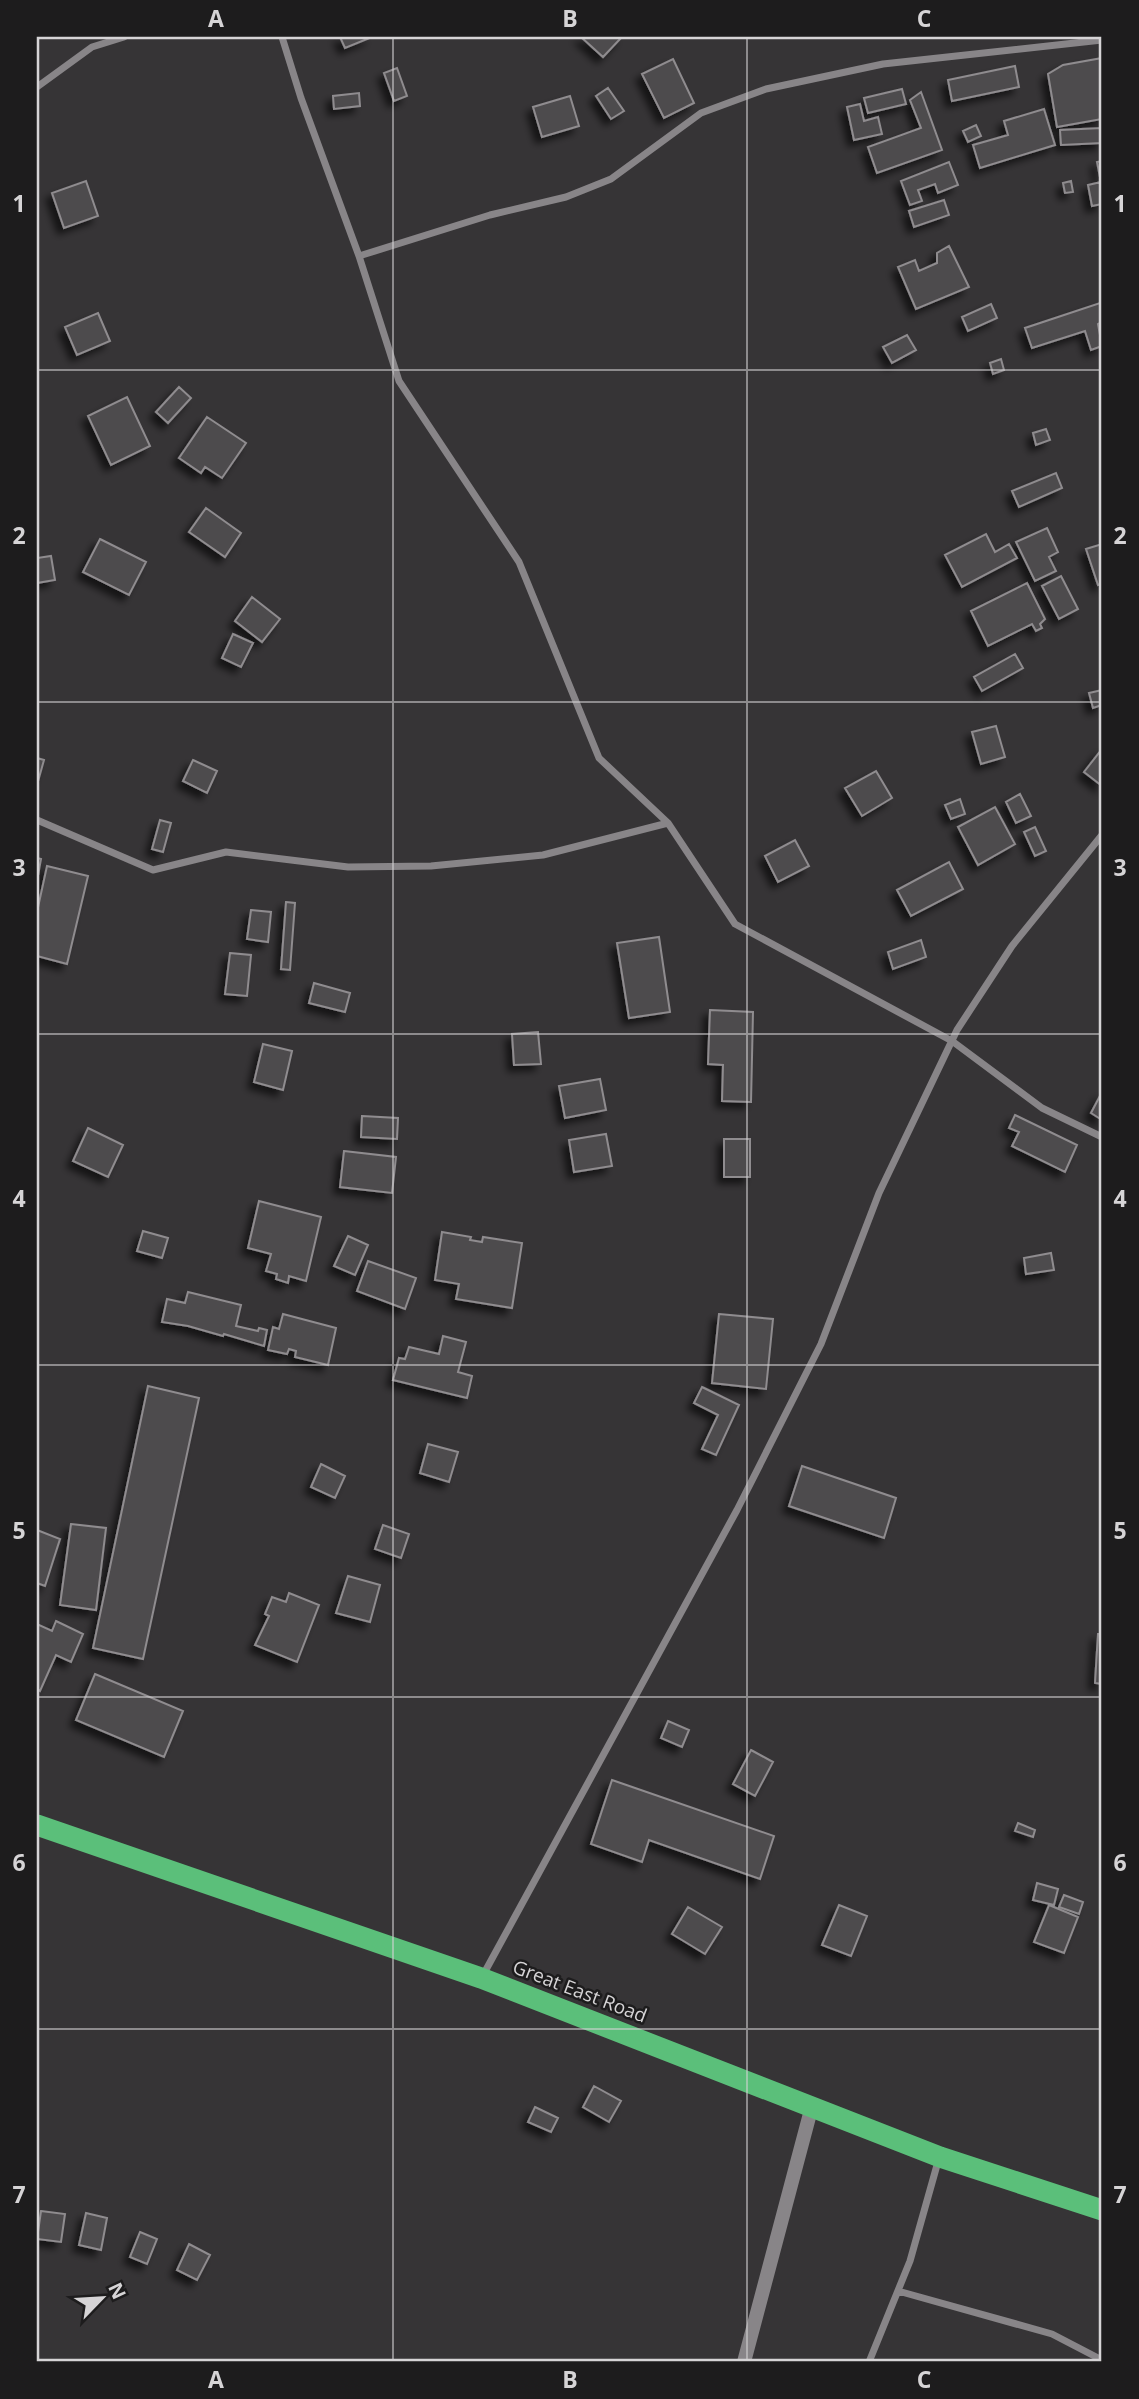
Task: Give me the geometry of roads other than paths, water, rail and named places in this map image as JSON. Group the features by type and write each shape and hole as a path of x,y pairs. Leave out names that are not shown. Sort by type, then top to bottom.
{"highway":[{"name":"Great East Road","path":"37,1825 481,1978 940,2157 1102,2210"}],"main road":[{"path":"744,2362 812,2106"}],"street":[{"path":"37,87 92,47 124,37"},
{"path":"282,37 301,98 359,256 398,381 519,562 599,758 668,823 735,924 952,1041 1042,1108 1102,1138"},
{"path":"359,256 490,215 566,197 611,179 701,113 766,89 883,64 1102,40"},
{"path":"37,820 153,870 226,852 348,867 432,866 543,855 668,823"},
{"path":"481,1978 737,1510 821,1344 879,1193 952,1041 1012,946 1102,835"},
{"path":"869,2362 910,2262 940,2157"},
{"path":"898,2291 1052,2334 1102,2360"}]}
